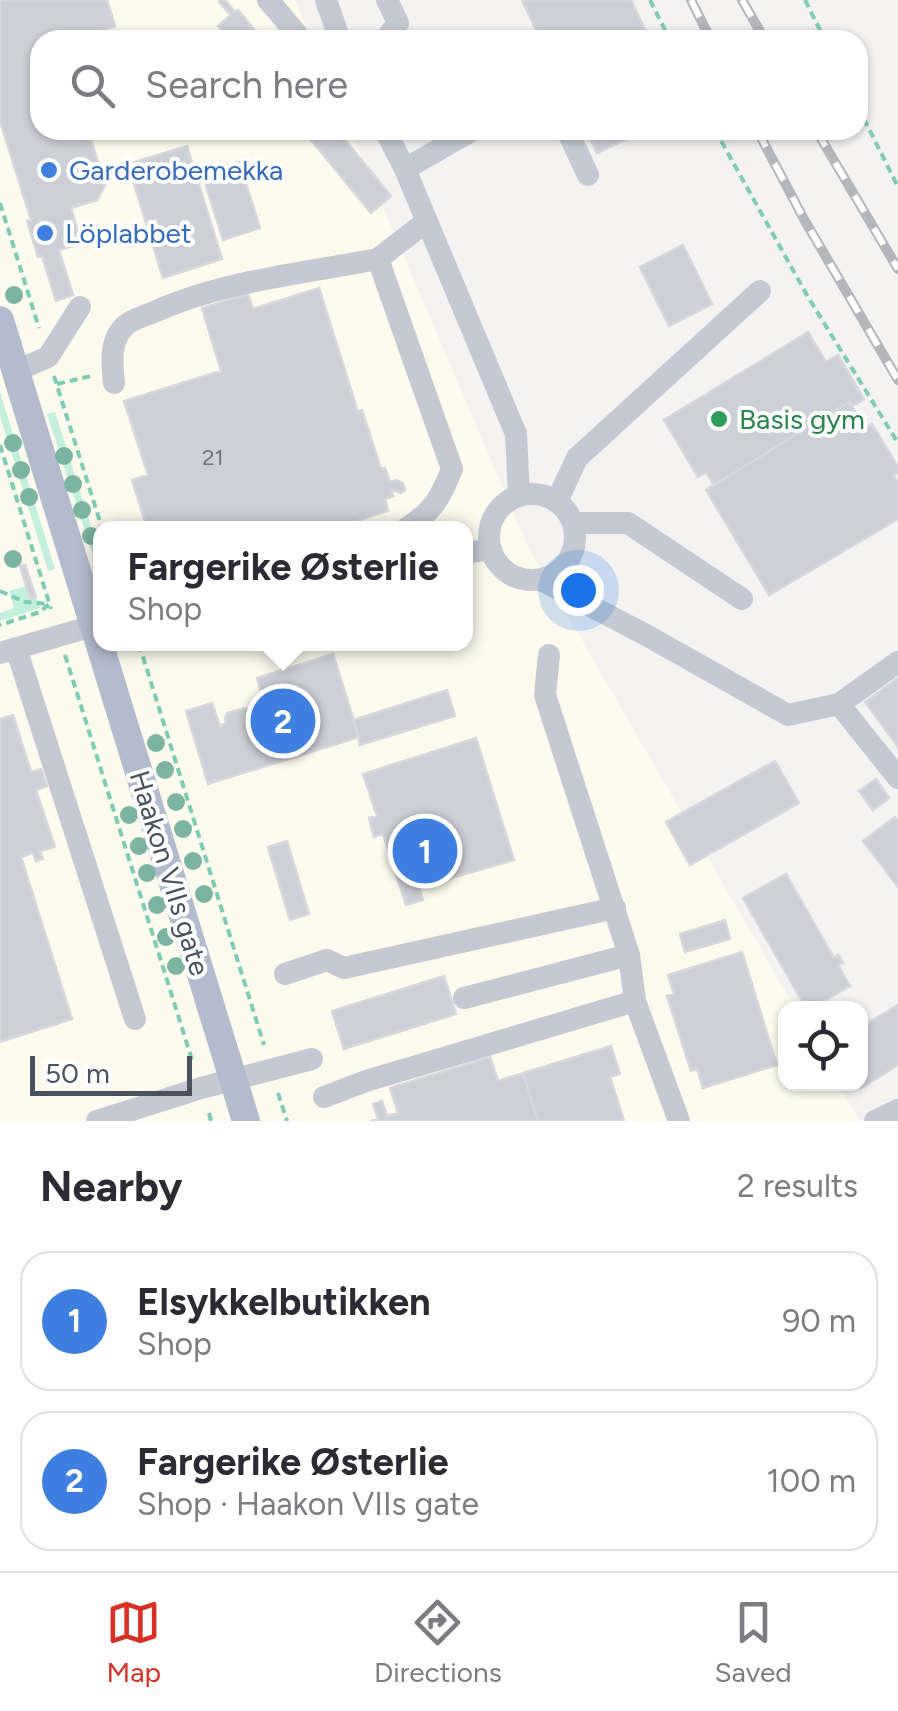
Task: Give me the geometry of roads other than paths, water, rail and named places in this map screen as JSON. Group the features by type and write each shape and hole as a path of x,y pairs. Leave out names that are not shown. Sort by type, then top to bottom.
{"main road":[{"name":"Haakon VIIs gate","path":"0,320 93,612"},
{"name":"Haakon VIIs gate","path":"105,651 246,1121"}],"street":[{"path":"268,0 294,30"},
{"path":"326,0 336,30"},
{"path":"386,0 398,23 393,30"},
{"path":"389,140 516,434 519,496"},
{"path":"405,169 455,140"},
{"path":"572,140 588,175"},
{"path":"113,377 115,341 126,324 164,307 236,286 378,259 427,221"},
{"path":"378,259 452,469 440,500 417,521"},
{"path":"557,501 577,458 760,291"},
{"path":"16,371 48,357 80,307"},
{"path":"532,494 557,501 574,524 576,538 566,565 541,580 528,580 504,570 496,561 489,536 498,511 519,496 532,494"},
{"path":"574,524 628,523 742,599"},
{"path":"473,552 491,549"},
{"path":"541,580 788,715 840,704 898,662"},
{"path":"93,626 8,650 135,1020"},
{"path":"549,655 545,695 616,908 629,954 635,1001 679,1121"},
{"path":"840,704 898,778"},
{"path":"285,974 327,960 344,968 616,908"},
{"path":"464,998 629,954"},
{"path":"324,1096 635,1001"},
{"path":"97,1121 312,1059"},
{"path":"876,1121 898,1110"}],"railway":[{"path":"691,0 706,30"},
{"path":"742,0 759,30"},
{"path":"762,140 898,380"},
{"path":"822,140 898,269"}],"place":[{"name":"Garderobemekka","path":"49,170"},
{"name":"Löplabbet","path":"45,233"},
{"name":"Basis gym","path":"719,419"},
{"name":"Fargerike Østerlie","path":"283,721"},
{"name":"Elsykkelbutikken","path":"425,851"}]}
